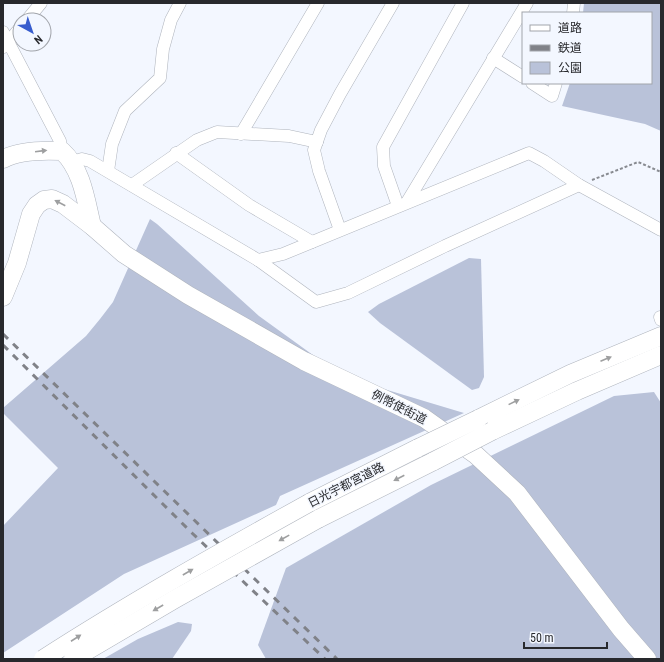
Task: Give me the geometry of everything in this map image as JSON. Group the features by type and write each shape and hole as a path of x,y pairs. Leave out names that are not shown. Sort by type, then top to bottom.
{"highway":[{"path":"3,159 21,153 46,150 67,156 77,171 92,226"},
{"name":"例幣使街道","path":"3,293 17,263 31,214 37,204 44,200 52,199 63,204 92,226 124,254 188,295 304,361 424,418 476,455 517,493 621,629 647,659"},
{"name":"日光宇都宮道路","path":"73,659 182,595 318,519 492,431 574,382 661,336"},
{"name":"日光宇都宮道路","path":"43,659 91,628 166,584 309,504 418,448 478,419 574,382 661,355"}],"street":[{"path":"34,12 41,3"},
{"path":"108,171 112,144 125,111 160,78 163,49 170,20 180,3"},
{"path":"241,134 318,3"},
{"path":"340,230 319,171 314,150 321,130 340,94 393,3"},
{"path":"403,204 384,166 383,147 463,3"},
{"path":"403,204 527,3"},
{"path":"5,40 67,156 90,161 132,185 258,260 316,302 348,293 445,246 579,185"},
{"path":"493,58 522,76"},
{"path":"534,84 552,96 556,84"},
{"path":"132,185 176,153 197,140 217,132 289,136 317,142"},
{"path":"176,153 249,204 312,242"},
{"path":"258,260 283,254 529,153 544,161 579,185 661,230"}],"path":[{"path":"579,185 638,162 661,172"}],"green space":[{"path":"584,3 661,3 661,131 645,124 562,106 570,84 652,84 652,12 583,12"},
{"path":"150,219 259,316 324,363 324,371 464,413 280,496 276,505 124,574 3,653 3,526 58,468 3,413 3,408 86,336 100,319 113,302"},
{"path":"469,258 481,259 484,377 479,388 472,390 380,323 368,312 379,304"},
{"path":"654,392 661,403 661,659 266,659 258,645 286,568 431,485 614,396"},
{"path":"178,622 192,624 191,631 172,659 103,659 138,639"}],"railway":[{"path":"3,334 337,659"},
{"path":"3,345 192,533 325,659"}]}
